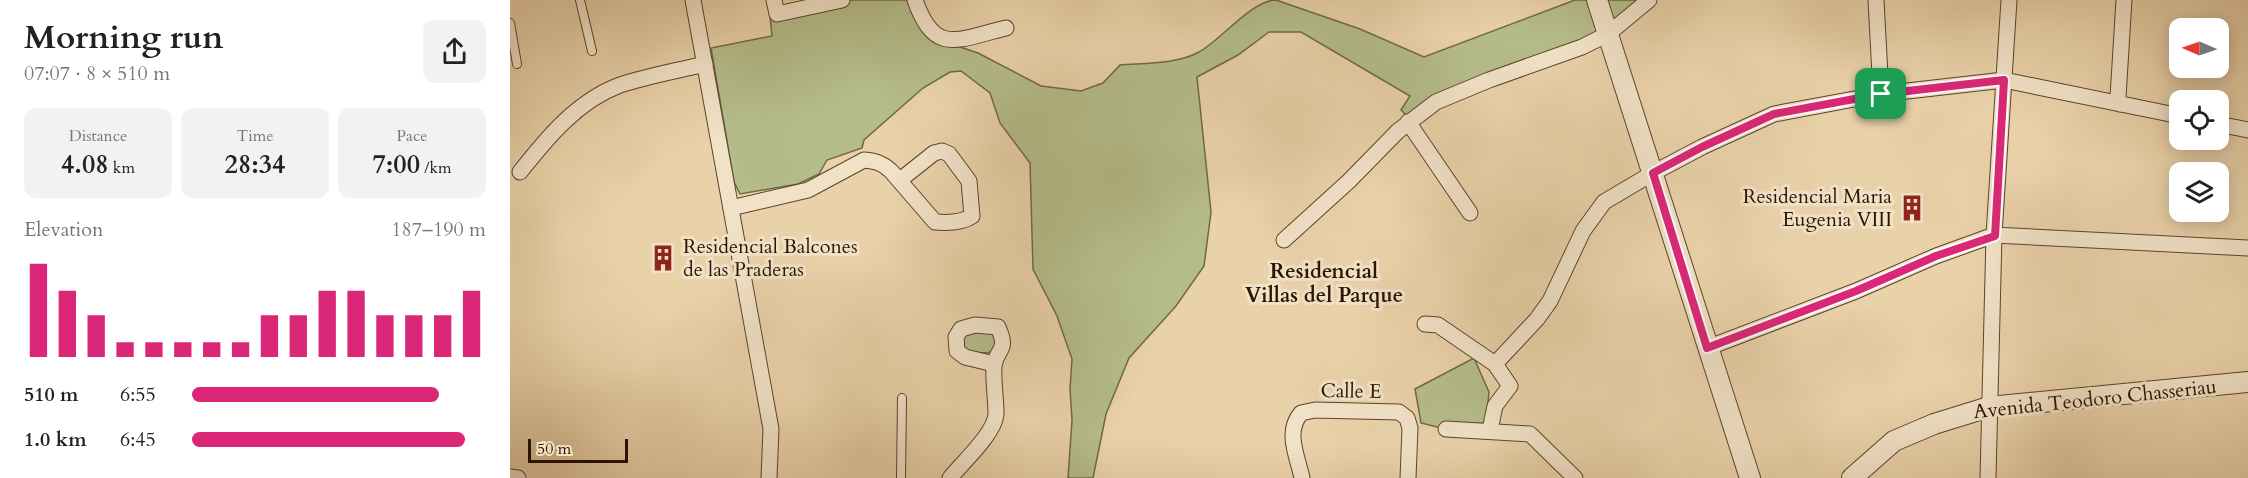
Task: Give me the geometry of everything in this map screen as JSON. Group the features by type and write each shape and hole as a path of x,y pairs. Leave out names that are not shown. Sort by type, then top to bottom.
{"street":[{"path":"693,0 771,429 769,478"},
{"path":"774,0 777,14 842,0"},
{"path":"915,0 922,20 934,36 947,40 1006,28"},
{"path":"1597,0 1750,478"},
{"path":"1284,240 1408,122 1436,102 1581,47 1608,34 1649,0"},
{"path":"1876,0 1881,94"},
{"path":"1988,478 1995,236 2008,0"},
{"path":"2120,104 2118,97 2124,0"},
{"path":"520,172 545,140 581,106 594,98 618,86 705,64"},
{"path":"1495,364 1537,319 1550,301 1584,231 1604,202 1702,147 1774,114 1881,94 2004,80 2169,114"},
{"path":"1408,122 1470,213"},
{"path":"2229,126 2248,130"},
{"path":"731,208 808,190 864,160 875,160 884,164 900,180 936,222 958,222 972,216 969,181 949,154 942,151 934,153 900,180"},
{"path":"1707,348 1856,291 1936,256 1995,236 2248,248"},
{"path":"1425,324 1438,325 1495,364 1509,386 1495,406 1490,430"},
{"path":"950,478 990,434 996,417 994,364"},
{"name":"Avenida Teodoro Chasseriau","path":"1852,478 1894,441 1913,432 1989,407 2248,382"},
{"name":"Calle E","path":"1302,478 1292,432 1294,422 1301,412 1315,410 1399,412 1407,418 1410,428 1408,478"},
{"path":"1446,429 1530,434 1575,478"},
{"path":"510,477 518,478"}],"lane":[{"path":"580,0 592,51"},
{"path":"510,23 517,64"},
{"path":"901,478 902,398"}],"green space":[{"path":"846,0 914,0 945,42 978,53 1041,86 1081,91 1103,83 1120,65 1171,61 1191,56 1207,47 1257,7 1276,0 1360,29 1424,57 1575,0 1644,0 1607,31 1411,120 1401,110 1410,96 1301,32 1269,32 1238,55 1197,77 1211,212 1204,266 1176,306 1129,358 1106,414 1093,478 1068,478 1072,420 1070,389 1072,359 1057,316 1033,269 1030,163 1000,123 990,93 961,71 950,72 923,88 864,140 862,148 827,160 819,174 798,184 740,194 734,182 711,48 772,36 770,16"},
{"path":"963,333 998,334 999,343 992,352 976,353 960,349"},
{"path":"1474,358 1489,392 1486,423 1449,425 1441,428 1421,423 1415,389"}],"place":[{"name":"Residencial Maria Eugenia VIII","path":"1912,208"},
{"name":"Residencial Balcones de las Praderas","path":"663,258"}],"district":[{"name":"Residencial Villas del Parque","path":"1324,283"}],"route":[{"path":"2004,80 1995,236 1936,256 1856,291 1707,348 1653,173 1702,147 1774,114 1881,94 2004,80"}]}
